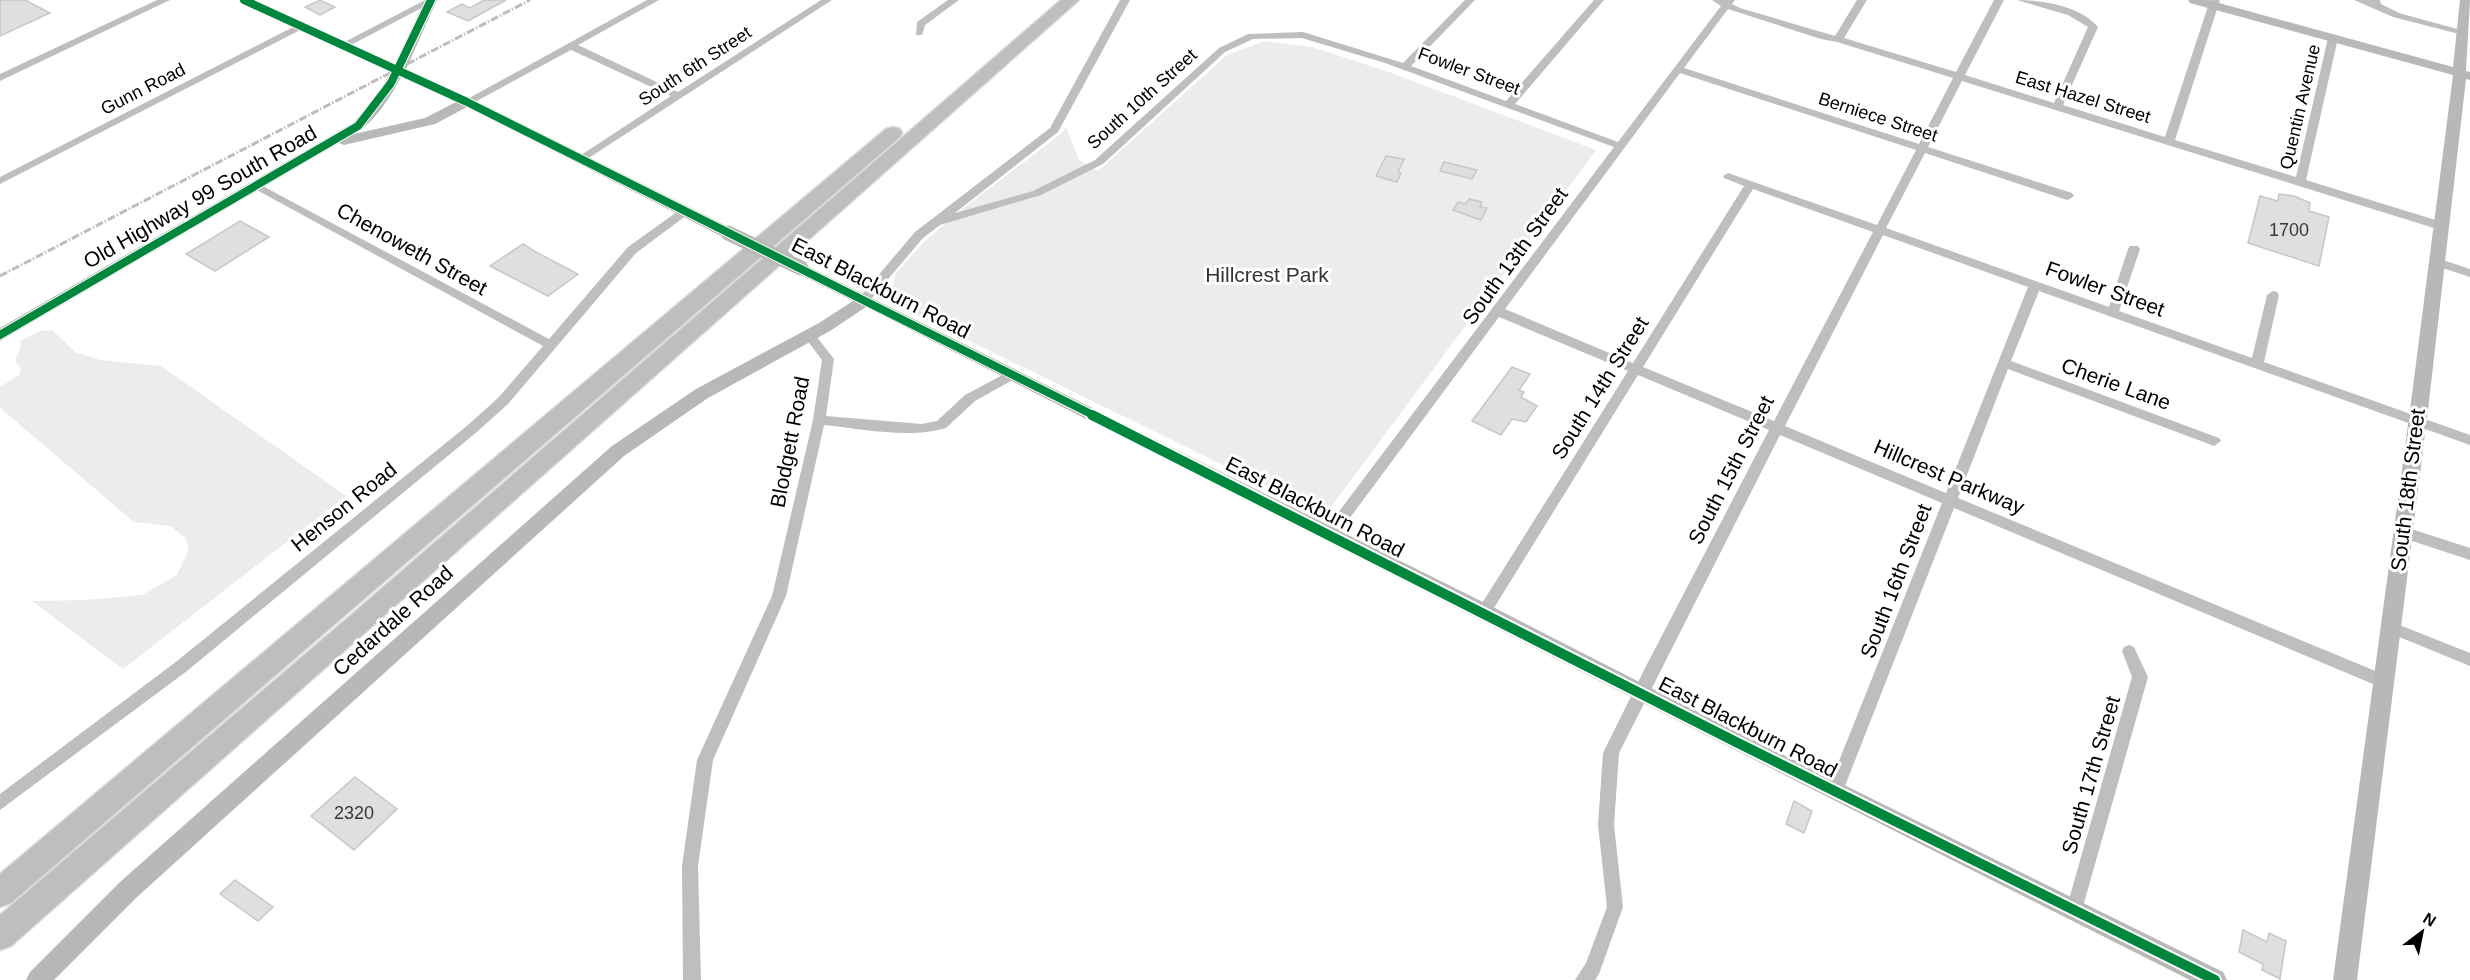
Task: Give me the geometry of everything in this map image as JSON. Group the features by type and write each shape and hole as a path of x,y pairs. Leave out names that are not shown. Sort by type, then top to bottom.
{"highway":[{"path":"0,893 1050,0"},
{"path":"0,935 359,624 1071,0"},
{"path":"0,871 327,614"},
{"path":"0,951 228,746 359,624"}],"street":[{"path":"0,78 165,0"},
{"name":"East Blackburn Road","path":"244,0 467,102 801,268 2214,980"},
{"path":"344,45 431,0"},
{"name":"Old Highway 99 South Road","path":"0,335 358,126 385,94 431,0"},
{"path":"321,148 411,123 430,121 654,0"},
{"name":"South 6th Street","path":"580,159 827,0"},
{"path":"919,33 920,24 954,0"},
{"path":"809,335 863,301 919,235 1054,130 1125,0"},
{"path":"1404,67 1470,0"},
{"path":"1509,104 1599,0"},
{"path":"1838,39 1862,0"},
{"name":"South 15th Street","path":"1584,980 1593,968 1615,907 1606,825 1611,753 1776,427 1999,0"},
{"path":"2022,0 2079,16 2090,21 2093,27 2058,106"},
{"path":"2194,0 2214,3 2333,39 2465,74"},
{"path":"2359,0 2375,2 2396,15 2463,32"},
{"name":"South 18th Street","path":"2345,980 2392,628 2441,226 2465,74 2463,32 2466,0"},
{"name":"East Hazel Street","path":"1724,2 1813,33 2058,106 2441,226"},
{"name":"South 13th Street","path":"1330,534 1678,69 1724,2"},
{"path":"2169,141 2214,3"},
{"name":"Gunn Road","path":"0,181 301,26"},
{"name":"South 10th Street","path":"936,222 1037,193 1099,162 1222,50 1251,36 1303,35"},
{"name":"Fowler Street","path":"1303,35 1509,104 1620,147"},
{"name":"Quentin Avenue","path":"2300,182 2333,39"},
{"path":"571,46 680,96"},
{"name":"Berniece Street","path":"1678,69 2068,196"},
{"path":"367,117 411,123"},
{"name":"Fowler Street","path":"1728,176 2470,440"},
{"name":"South 14th Street","path":"1484,612 1751,184"},
{"name":"Chenoweth Street","path":"257,186 549,344"},
{"name":"Henson Road","path":"0,803 182,666 473,428 503,401 549,344 632,250 685,212"},
{"path":"2113,312 2134,249"},
{"path":"2437,262 2470,273"},
{"name":"South 16th Street","path":"1835,791 2035,285"},
{"path":"2257,364 2273,295"},
{"name":"Hillcrest Parkway","path":"1497,311 2385,682"},
{"name":"Blodgett Road","path":"692,980 690,866 705,760 779,596 819,420 828,360 809,335"},
{"name":"Cedardale Road","path":"38,980 128,890 593,471 660,419 713,386 809,335"},
{"name":"Cherie Lane","path":"2005,363 2214,441"},
{"path":"819,420 922,429 941,426 970,398 1014,374"},
{"path":"2402,532 2470,554"},
{"path":"2392,628 2470,660"},
{"name":"South 17th Street","path":"2074,910 2140,677 2129,651"}],"green space":[{"name":"Hillcrest Park","path":"1265,41 1312,47 1389,72 1596,150 1325,515 888,301 896,273 924,242 961,210 1062,133 1066,127 1079,160 1098,171 1227,55"},
{"path":"52,330 75,352 100,360 161,366 346,496 123,669 32,601 85,600 142,595 177,575 189,549 185,538 171,526 134,522 0,408 0,387 19,375 21,370 15,360 21,347 20,341 40,331"}],"building":[{"path":"0,0 25,0 50,13 0,36"},
{"path":"320,0 335,7 320,15 305,7"},
{"path":"484,0 506,0 468,21 447,12 462,4 470,8"},
{"path":"1386,156 1404,159 1398,172 1401,173 1397,182 1376,176"},
{"path":"1444,162 1477,170 1472,179 1440,171"},
{"path":"2279,194 2294,196 2310,203 2309,211 2329,217 2319,266 2248,243 2260,196 2278,201"},
{"path":"1469,199 1482,202 1480,207 1487,208 1481,220 1453,210 1458,202 1466,204"},
{"path":"240,221 269,237 215,271 186,254"},
{"path":"523,244 578,274 548,296 490,266"},
{"path":"1512,367 1530,374 1519,390 1524,392 1521,397 1537,406 1526,422 1512,419 1501,435 1472,421"},
{"path":"355,777 397,809 354,850 311,816"},
{"path":"1794,801 1812,811 1804,833 1786,824"},
{"path":"235,880 273,907 258,921 220,894"},
{"path":"2243,930 2267,942 2269,933 2286,941 2280,979 2262,970 2263,964 2239,952"}],"railway":[{"path":"0,276 530,0"}],"cycle path":[{"path":"244,0 467,102 801,268 1484,612 1738,743 2215,980"},
{"path":"0,335 358,126 391,83 431,0"}]}
